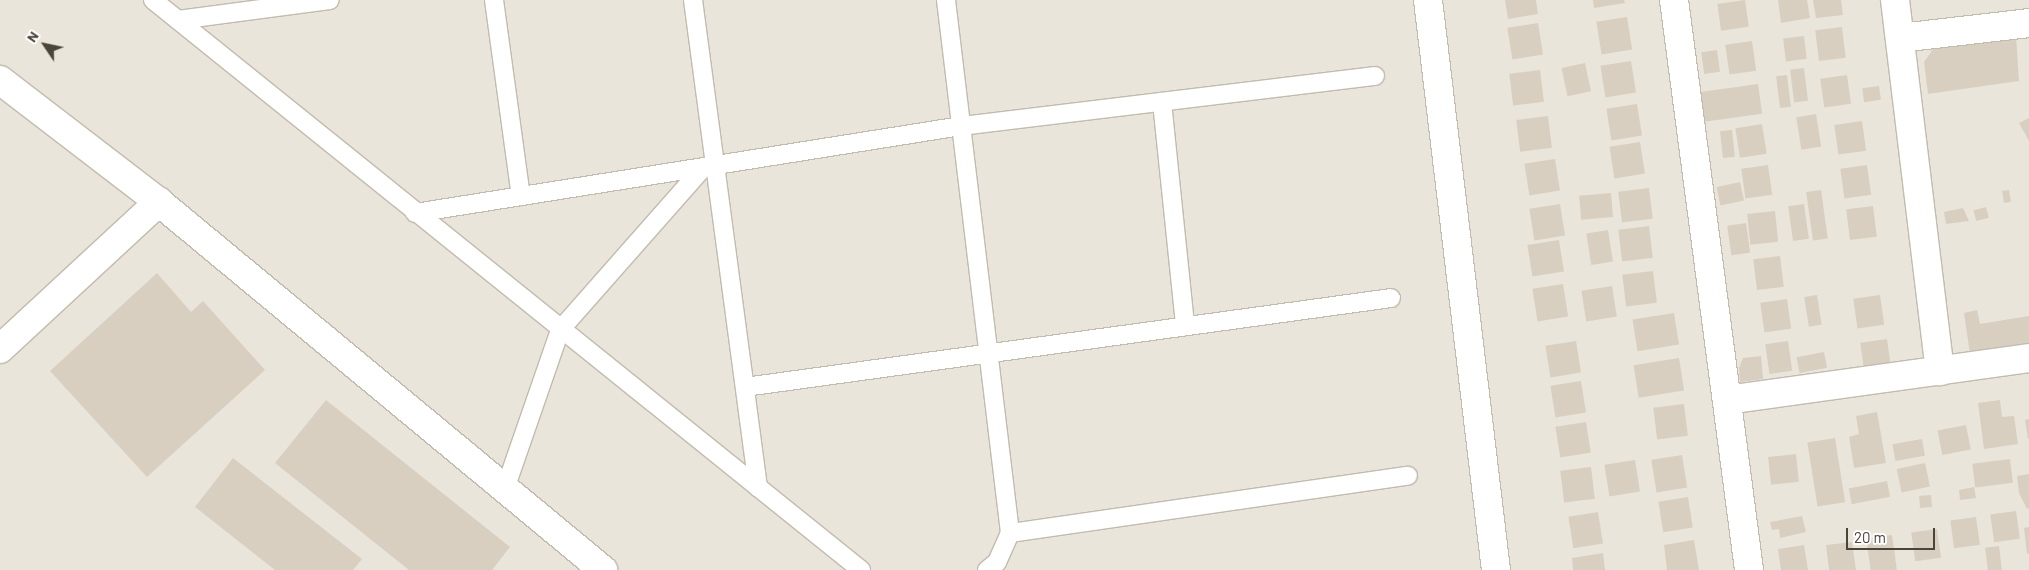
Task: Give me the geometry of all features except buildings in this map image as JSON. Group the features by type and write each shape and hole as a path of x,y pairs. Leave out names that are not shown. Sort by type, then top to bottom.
{"street":[{"path":"1428,0 1496,570"},
{"path":"1674,0 1749,570"},
{"path":"1895,0 1940,371"},
{"path":"1900,38 2029,23"},
{"path":"0,80 159,202 603,570"},
{"path":"0,349 159,202"},
{"path":"1727,400 2029,358"}],"lane":[{"path":"153,0 560,330 861,570"},
{"path":"178,20 330,0"},
{"path":"494,0 521,196"},
{"path":"693,0 710,166 745,387 758,488"},
{"path":"946,0 1010,533 997,562 987,570"},
{"path":"415,212 961,126 1375,76"},
{"path":"1162,102 1185,325"},
{"path":"505,489 560,330 710,166"},
{"path":"745,387 988,351 1391,298"},
{"path":"1010,533 1408,476"}],"shaded area":[{"path":"0,0 2029,0 2029,570 0,570"}]}
